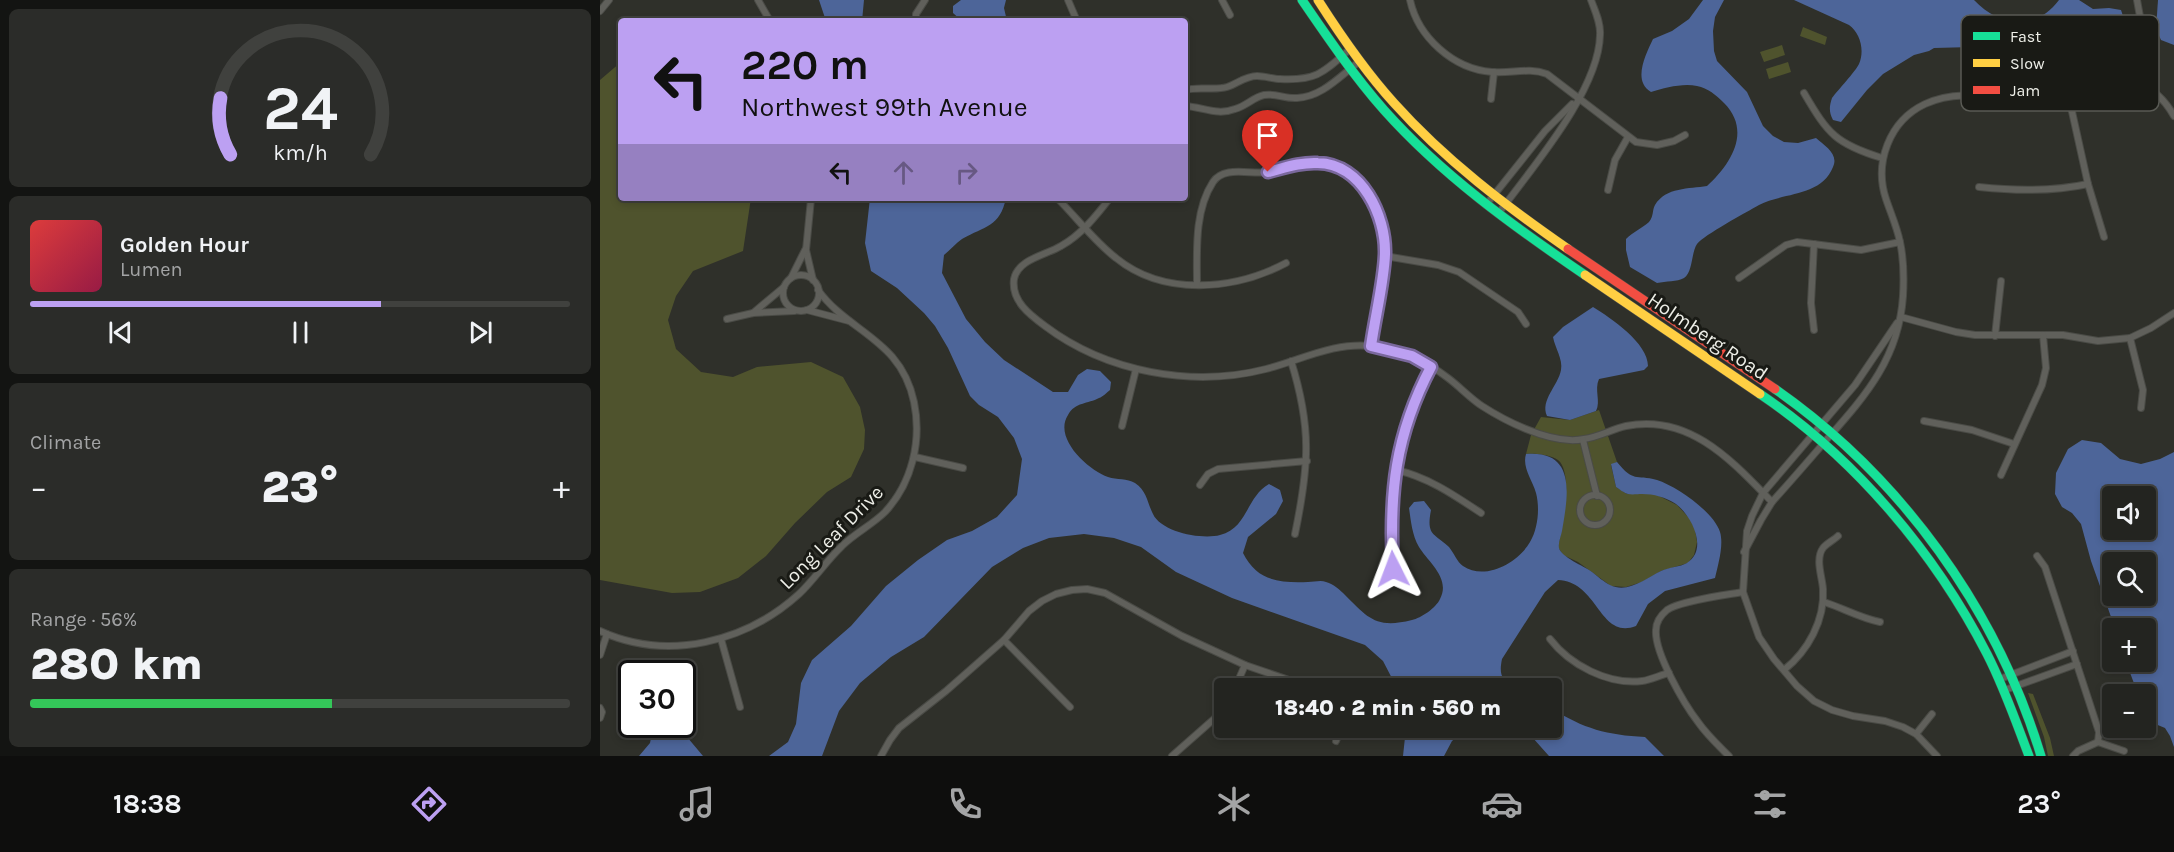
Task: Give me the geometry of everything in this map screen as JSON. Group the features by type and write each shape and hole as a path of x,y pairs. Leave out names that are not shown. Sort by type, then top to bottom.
{"street":[{"path":"600,11 609,0"},
{"path":"758,0 768,18"},
{"path":"916,18 925,0"},
{"path":"1068,0 1076,18"},
{"path":"1222,0 1230,15"},
{"name":"Holmberg Road","path":"1302,0 1340,57 1386,111 1415,142 1486,205 1733,374 1814,434 1874,493 1919,546 1961,608 2005,690 2029,756"},
{"name":"Holmberg Road","path":"1318,0 1350,49 1394,104 1456,164 1505,205 1552,239 1740,364 1822,424 1885,486 1948,564 1977,611 2016,685 2041,756"},
{"path":"1410,0 1418,25 1433,44 1464,65 1494,72 1535,69 1547,74 1636,142 1657,145 1674,141 1685,135"},
{"path":"1498,214 1555,137 1590,80 1599,50 1600,33 1591,0"},
{"path":"2137,0 2140,15"},
{"path":"1188,90 1222,88 1243,79 1258,76 1276,79 1308,79 1317,76 1350,49"},
{"path":"1188,107 1217,112 1234,110 1267,94 1293,99 1309,97 1325,89 1360,61"},
{"path":"1491,99 1494,72"},
{"path":"1804,93 1822,123 1832,134 1857,150 1882,158"},
{"path":"1744,552 1772,502 1866,395 1881,373 1891,351 1901,317 1904,283 1900,242 1882,179 1882,158 1896,128 1908,115 1937,99 1961,94"},
{"path":"1486,205 1545,130 1579,97"},
{"path":"2159,97 2174,116"},
{"path":"2071,111 2088,184 2104,237"},
{"path":"1608,190 1610,173 1628,137"},
{"path":"1197,285 1197,243 1200,220 1210,188 1221,174 1268,172 1319,162 1334,165 1349,174 1362,186 1372,200 1382,226 1385,256 1371,346"},
{"path":"1979,187 2017,191 2050,190 2088,184"},
{"path":"727,319 753,313 806,310 818,300 819,290 813,280 806,250 811,201"},
{"path":"1060,201 1115,258 1152,278 1197,285 1222,284 1246,279 1286,263"},
{"path":"1107,201 1085,227 1064,245 1029,260 1016,274 1014,291 1019,303 1056,334 1110,361 1136,369 1201,378 1255,371 1318,351 1348,346 1371,346 1412,356 1447,377 1481,405 1502,418 1545,436 1583,440 1627,426 1647,424 1690,433 1707,442 1772,502"},
{"path":"1739,278 1786,245 1797,242 1861,250 1900,242"},
{"path":"1814,244 1811,303 1814,330"},
{"path":"753,313 785,286 806,250"},
{"path":"1385,256 1438,265 1459,272 1518,312 1526,324"},
{"path":"791,278 802,275 813,280"},
{"path":"1995,336 2001,281"},
{"path":"785,286 783,291 785,301 797,311"},
{"name":"Long Leaf Drive","path":"603,633 647,644 684,645 721,639 755,626 801,592 843,544 885,512 903,483 915,457 916,419 913,399 907,380 897,362 885,348 831,306 819,290"},
{"name":"Long Leaf Drive","path":"806,310 853,322"},
{"path":"1901,317 1956,332 1995,336 2063,335 2098,341 2130,338 2174,313"},
{"path":"1901,317 1870,366 1764,493 1749,524 1744,552 1743,592 1759,637 1797,686 1814,701 1832,710 1885,721 1916,734 1937,756"},
{"path":"2001,475 2042,385 2046,368 2043,335"},
{"path":"2130,338 2143,390 2141,408"},
{"path":"1291,361 1305,417 1306,460 1305,488 1294,534"},
{"path":"1393,569 1391,524 1399,449 1409,416 1431,367"},
{"path":"1122,426 1136,369"},
{"path":"1924,421 1972,430 2014,444"},
{"path":"1583,440 1597,496 1607,503 1609,512 1604,522 1593,525 1584,520 1580,508 1585,499 1597,496"},
{"path":"915,457 963,468"},
{"path":"1200,485 1208,474 1218,469 1306,460"},
{"path":"1396,470 1424,478 1452,493 1481,513"},
{"path":"1784,670 1798,658 1812,636 1824,602 1820,558 1823,548 1838,536"},
{"path":"2037,556 2044,567 2073,651 2099,732 2098,742"},
{"path":"881,756 899,728 946,691 1004,640 1029,611 1056,594 1087,589 1105,593 1182,636 1245,665 1283,678"},
{"path":"1729,756 1696,720 1669,673 1657,639 1656,629 1659,619 1673,606 1743,592"},
{"path":"1824,602 1847,609 1863,619 1880,621"},
{"path":"600,656 603,633"},
{"path":"721,639 740,706"},
{"path":"1551,639 1560,652 1569,659 1612,679 1642,681 1669,673"},
{"path":"1004,640 1070,707"},
{"path":"2000,680 2073,651"},
{"path":"2005,690 2077,664"},
{"path":"1239,678 1245,665"},
{"path":"600,708 602,712 600,718"},
{"path":"1916,734 1932,714"},
{"path":"1172,756 1214,719"},
{"path":"2073,756 2078,751 2098,742 2124,751"}],"green space":[{"path":"1803,27 1827,37 1825,45 1800,36"},
{"path":"1782,45 1785,55 1764,62 1760,52"},
{"path":"1788,62 1791,72 1769,79 1766,69"},
{"path":"618,65 618,201 751,201 743,251 693,271 676,296 668,320 676,349 701,372 733,377 757,367 811,362 843,377 860,407 865,430 864,449 851,477 827,492 766,556 738,578 700,592 672,593 600,580 600,80"},
{"path":"1599,410 1617,462 1611,465 1616,487 1627,494 1655,494 1677,505 1690,519 1695,529 1697,542 1694,555 1688,563 1661,571 1642,582 1626,587 1611,586 1578,562 1563,555 1558,547 1566,502 1563,467 1558,460 1551,457 1526,454 1531,435 1541,417 1570,420"},
{"path":"2028,693 2033,694 2050,738 2054,756 2048,756 2044,737"}],"water":[{"path":"819,0 864,0 862,18 825,18"},
{"path":"961,0 1006,0 1004,8 1006,18 959,18 953,13 953,6"},
{"path":"1703,0 1724,0 1715,17 1713,31 1717,61 1747,92 1763,126 1773,136 1784,142 1798,143 1816,138 1833,154 1834,162 1827,177 1820,184 1759,205 1701,240 1695,248 1689,271 1684,278 1657,283 1630,267 1626,239 1649,222 1655,205 1665,195 1678,190 1707,186 1724,168 1735,147 1737,136 1737,125 1732,114 1724,103 1708,90 1685,85 1651,92 1642,81 1642,67 1653,39 1672,31 1689,19"},
{"path":"1794,0 1974,0 1993,15 1961,15 1961,47 1934,48 1914,55 1883,74 1841,122 1833,120 1830,104 1832,98 1854,72 1862,53 1859,37 1849,25"},
{"path":"2059,0 2079,0 2093,9 2121,10 2123,15 2042,15"},
{"path":"2158,0 2174,0 2174,45 2161,40 2159,15 2157,15"},
{"path":"870,201 1005,201 996,220 962,239 944,255 942,273 966,319 985,342 1004,360 1053,392 1068,392 1078,375 1087,369 1100,371 1111,382 1110,390 1102,397 1078,405 1068,415 1065,433 1075,452 1091,468 1100,473 1108,477 1129,480 1139,486 1153,514 1164,526 1193,535 1212,536 1229,531 1242,519 1261,490 1269,484 1280,490 1283,501 1276,514 1248,537 1243,553 1249,562 1262,575 1278,581 1329,583 1374,620 1390,623 1420,617 1432,609 1443,591 1441,577 1423,553 1412,528 1409,508 1414,502 1424,501 1431,510 1432,533 1449,547 1463,566 1472,570 1481,572 1500,568 1525,550 1533,537 1538,512 1534,488 1526,469 1526,454 1542,455 1554,459 1561,467 1567,490 1559,548 1568,558 1603,581 1623,588 1637,584 1664,570 1687,563 1697,549 1692,524 1676,504 1651,495 1628,494 1616,487 1611,464 1617,462 1627,473 1635,477 1650,478 1674,488 1710,516 1721,537 1715,578 1665,591 1648,604 1636,626 1624,628 1614,625 1606,618 1582,590 1572,583 1558,580 1545,592 1502,659 1503,678 1392,678 1383,661 1365,645 1232,598 1176,572 1141,547 1114,538 1084,534 1049,538 1023,548 992,567 924,637 891,657 860,683 839,711 822,756 769,756 788,742 796,724 801,683 812,660 851,626 886,586 918,560 947,540 972,531 997,517 1017,495 1022,459 1014,438 998,417 979,405 970,396 948,348 924,313 897,288 871,271 865,243"},
{"path":"1593,307 1618,324 1635,340 1646,357 1648,366 1644,370 1599,379 1596,411 1570,420 1547,416 1546,404 1561,370 1561,362 1553,337 1563,327"},
{"path":"2082,440 2101,443 2120,459 2141,464 2174,452 2174,747 2165,728 2156,724 2156,684 2134,684 2130,672 2156,672 2156,618 2111,618 2107,606 2156,606 2156,552 2102,552 2102,592 2081,524 2072,513 2062,507 2055,494 2056,473 2068,449"},
{"path":"1562,714 1596,730 1645,737 1664,756 1549,756 1533,738 1562,738"},
{"path":"651,738 688,738 703,756 639,756 650,743"},
{"path":"1405,738 1455,738 1444,756 1403,756"}],"traffic: fast":[{"path":"1302,0 1362,84 1406,134 1479,198 1531,238 1585,275"},
{"path":"1775,389 1821,424 1864,463 1903,505 1939,551 1971,599 1999,649 2022,702 2041,756"},
{"path":"1760,394 1828,447 1890,510 1917,544 1966,616 1987,654 2029,756"}],"traffic: slow":[{"path":"1318,0 1383,91 1434,144 1477,181 1568,249"},
{"path":"1585,275 1760,394"}],"traffic: jam":[{"path":"1568,249 1775,389"}],"route":[{"path":"1268,172 1319,162 1334,165 1349,174 1362,186 1380,217 1384,236 1385,256 1371,346 1412,356 1431,367 1409,416 1399,449 1392,490 1393,569"}]}
